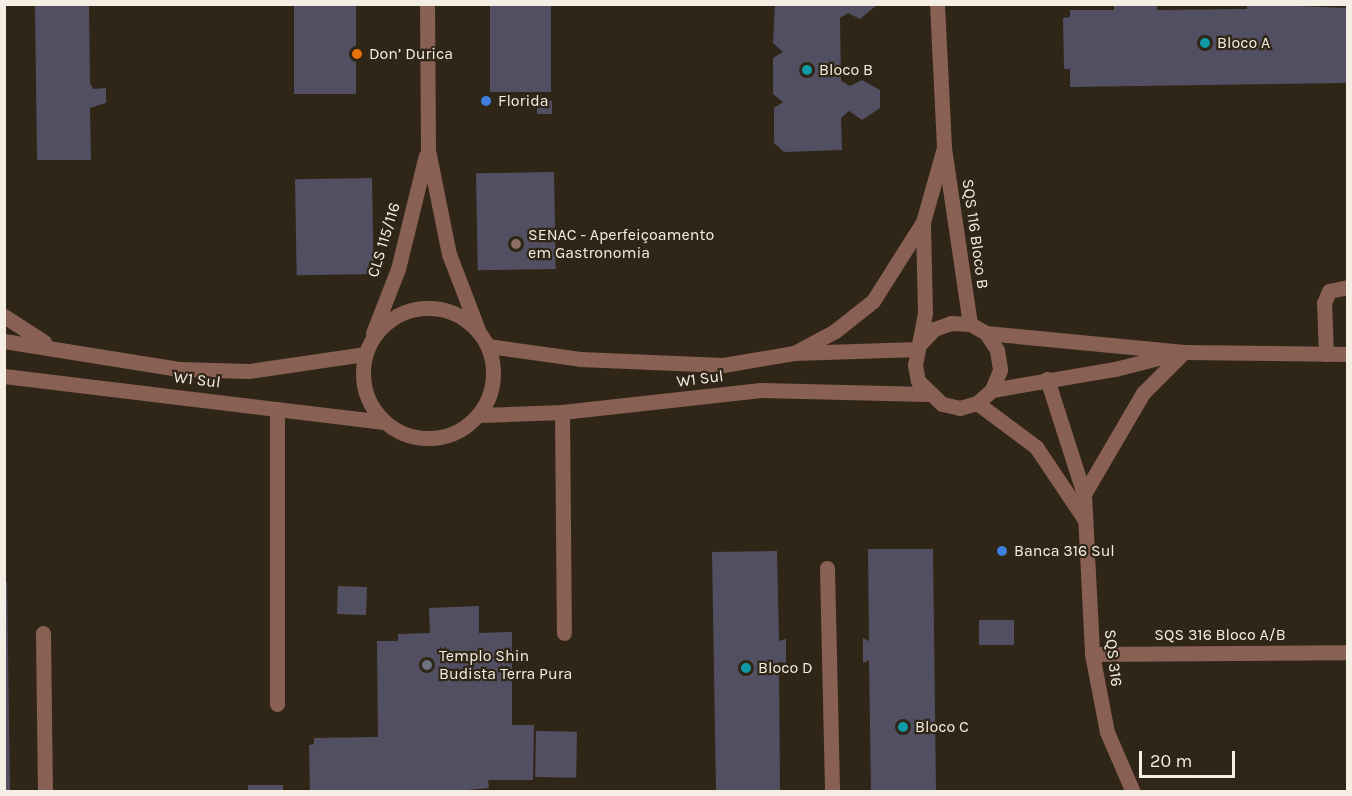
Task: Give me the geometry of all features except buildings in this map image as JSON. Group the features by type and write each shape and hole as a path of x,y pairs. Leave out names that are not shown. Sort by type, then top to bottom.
{"street":[{"name":"CLS 115/116","path":"427,4 428,150 449,255 478,330"},
{"name":"SQS 116 Bloco B","path":"937,4 944,148 970,324"},
{"name":"SQS 116 Bloco B","path":"794,353 835,331 873,301 922,222 944,148"},
{"name":"CLS 115/116","path":"367,347 398,269 428,150"},
{"name":"SQS 116 Bloco B","path":"919,346 926,313 922,222"},
{"path":"1326,354 1327,294 1347,287"},
{"path":"434,307 458,314 478,330 488,346 493,382 479,415 458,431 433,438 407,435 384,422 369,402 364,386 367,347 387,321 409,309 434,307"},
{"path":"4,316 52,346"},
{"path":"986,333 998,350 1000,370 992,390 977,403 951,406 927,394 918,381 919,346 934,329 951,323 970,324 986,333 1184,352 1347,354"},
{"name":"W1 Sul","path":"4,341 52,346 179,369 249,371 367,347"},
{"name":"W1 Sul","path":"488,346 648,364 723,364 794,353 919,346"},
{"path":"992,390 1047,378 1115,369 1184,352"},
{"path":"1084,494 1143,393 1184,352"},
{"name":"W1 Sul","path":"4,376 384,422"},
{"name":"SQS 316","path":"1047,378 1084,494 1088,523 1092,654 1107,732 1133,792"},
{"name":"W1 Sul","path":"479,415 562,412 761,390 927,394"},
{"path":"977,403 1036,447 1088,523"},
{"path":"277,409 277,704"},
{"path":"562,412 564,633"},
{"path":"827,568 832,792"},
{"path":"43,633 45,792"},
{"name":"SQS 316 Bloco A/B","path":"1092,654 1347,652"}],"place":[{"name":"Bloco A","path":"1205,43"},
{"name":"Don’ Durica","path":"357,54"},
{"name":"Bloco B","path":"807,70"},
{"name":"Florida","path":"486,101"},
{"name":"SENAC - Aperfeiçoamento em Gastronomia","path":"516,244"},
{"name":"Banca 316 Sul","path":"1002,551"},
{"name":"Templo Shin Budista Terra Pura","path":"427,665"},
{"name":"Bloco D","path":"746,668"},
{"name":"Bloco C","path":"903,727"}]}
